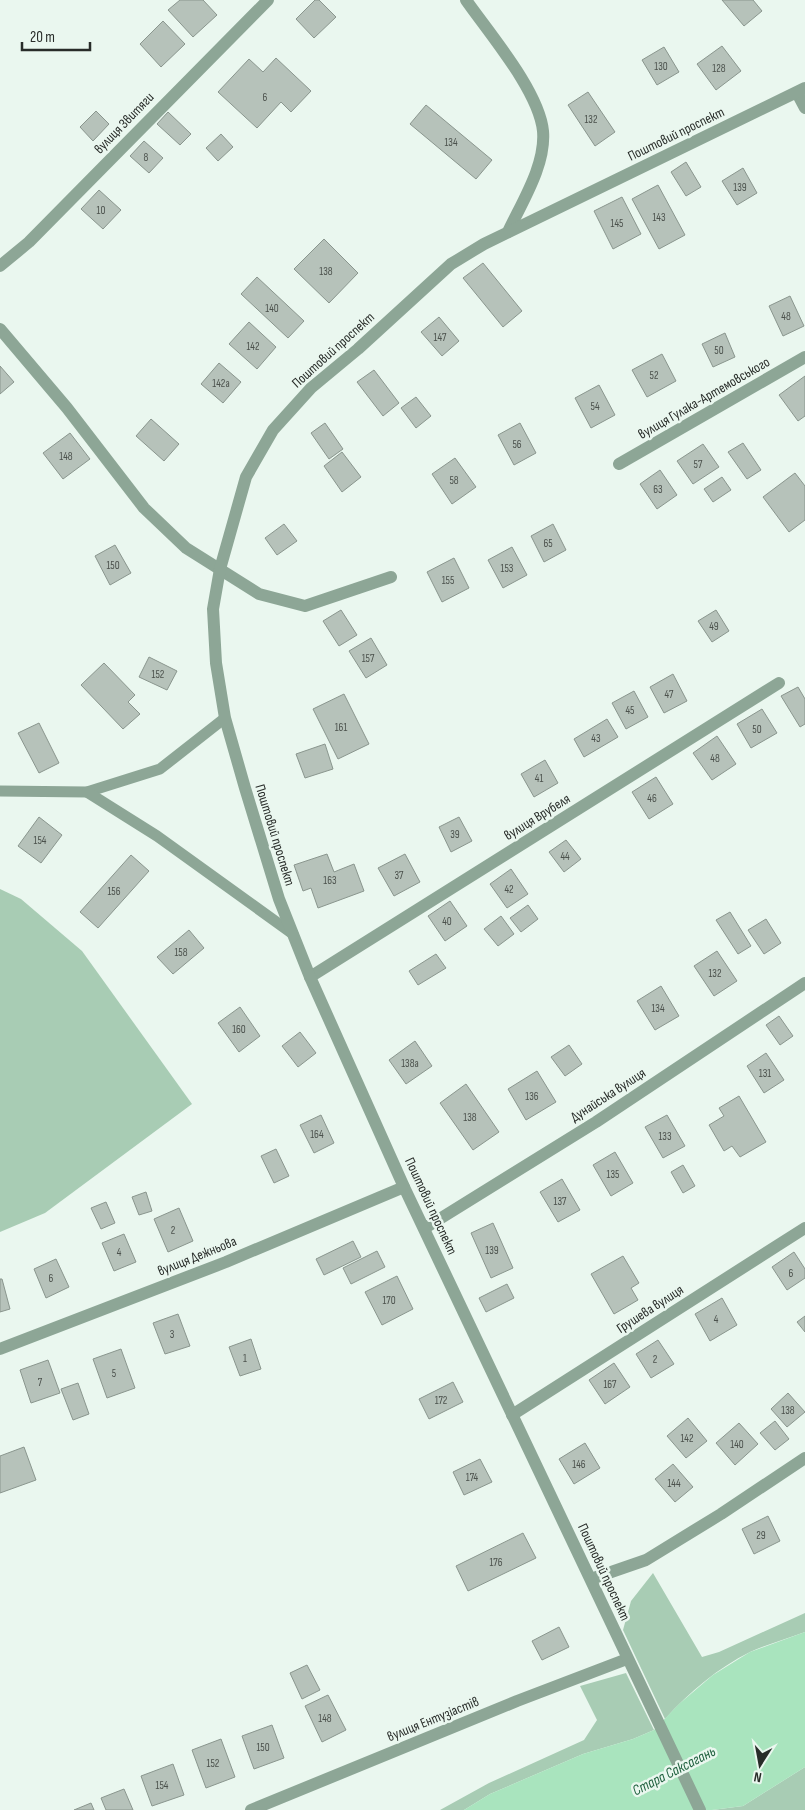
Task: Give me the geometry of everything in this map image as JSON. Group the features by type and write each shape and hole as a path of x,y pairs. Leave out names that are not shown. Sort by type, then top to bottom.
{"street":[{"name":"вулиця Звитяги","path":"0,266 29,242 268,0"},
{"path":"466,0 516,71 535,102 543,131 540,158 531,184 508,232"},
{"path":"801,90 805,108"},
{"name":"Поштовий проспект","path":"700,1810 404,1187 310,977 279,900 225,718 216,663 213,609 220,569 246,477 273,430 311,388 358,349 451,264 508,232 801,90"},
{"path":"0,329 67,408 144,508 186,548 259,594 305,606 391,577"},
{"name":"вулиця Гулака-Артемовського","path":"619,464 805,357"},
{"name":"вулиця Врубеля","path":"310,977 779,683"},
{"name":"Дунайська вулиця","path":"425,1228 596,1122 805,983"},
{"name":"вулиця Дежньова","path":"0,1349 226,1262 404,1187"},
{"name":"Грушева вулиця","path":"512,1415 805,1228"},
{"path":"591,1579 646,1560 721,1514 805,1458"},
{"name":"вулиця Ентузіастів","path":"251,1810 517,1701 627,1659"}],"lane":[{"path":"0,791 88,792 160,769 225,718"},
{"path":"88,792 157,836 293,934"}],"shaded area":[{"path":"0,889 21,899 82,951 192,1104 45,1213 0,1232"},
{"path":"653,1573 702,1657 719,1652 805,1613 805,1632 757,1649 738,1658 694,1690 665,1719 623,1630 631,1601"},
{"path":"626,1673 654,1730 633,1739 583,1754 490,1794 464,1810 440,1810 489,1783 584,1740 597,1720 580,1686"},
{"path":"805,1767 805,1810 712,1810 743,1806"}],"water":[{"name":"Стара Саксагань","path":"805,1632 805,1767 743,1806 712,1810 464,1810 490,1794 583,1754 633,1739 654,1730 679,1704 713,1675 750,1652"}],"building":[{"path":"180,0 203,0 217,15 193,37 168,10"},
{"path":"315,0 319,0 336,17 314,38 296,19"},
{"path":"722,0 753,0 762,11 744,26"},
{"path":"163,21 185,44 161,67 140,44"},
{"path":"722,46 741,71 716,90 697,64"},
{"path":"664,47 679,72 657,85 642,60"},
{"path":"276,58 311,91 291,112 281,102 257,128 218,92 249,59 263,72"},
{"path":"588,92 615,132 595,146 568,105"},
{"path":"426,105 492,160 476,179 410,124"},
{"path":"96,111 109,124 93,141 80,127"},
{"path":"168,112 191,134 180,145 157,124"},
{"path":"221,134 233,147 218,161 206,148"},
{"path":"144,141 163,158 149,173 130,156"},
{"path":"686,162 701,187 686,196 671,172"},
{"path":"743,168 757,193 737,205 722,181"},
{"path":"658,185 685,235 659,249 632,199"},
{"path":"99,190 121,210 103,229 81,209"},
{"path":"622,197 641,234 613,249 594,211"},
{"path":"324,239 358,273 329,303 294,269"},
{"path":"483,263 522,311 503,327 463,278"},
{"path":"257,277 304,321 288,338 241,294"},
{"path":"790,296 804,326 783,336 769,306"},
{"path":"439,317 459,341 442,356 421,332"},
{"path":"249,322 276,347 257,369 229,344"},
{"path":"725,333 735,357 713,367 702,344"},
{"path":"662,354 676,381 647,397 632,370"},
{"path":"219,363 241,382 223,403 201,384"},
{"path":"0,366 14,382 0,394"},
{"path":"374,370 399,403 383,416 357,382"},
{"path":"805,376 805,416 798,421 779,395"},
{"path":"599,385 615,415 591,428 575,398"},
{"path":"416,397 431,416 416,428 401,408"},
{"path":"151,419 179,444 164,461 136,436"},
{"path":"325,423 343,449 329,459 311,433"},
{"path":"520,423 536,453 514,465 498,435"},
{"path":"70,433 90,459 63,479 43,453"},
{"path":"743,443 761,470 747,479 728,452"},
{"path":"703,444 719,467 693,484 677,461"},
{"path":"342,452 361,477 342,492 324,466"},
{"path":"455,458 476,487 452,504 432,474"},
{"path":"660,470 677,495 657,509 640,484"},
{"path":"795,473 805,486 805,520 789,532 763,497"},
{"path":"722,477 731,490 713,502 704,489"},
{"path":"284,524 297,541 277,555 265,538"},
{"path":"553,524 566,550 544,562 531,536"},
{"path":"115,545 131,573 110,585 95,556"},
{"path":"512,547 527,575 503,588 488,560"},
{"path":"454,558 469,588 442,602 427,572"},
{"path":"341,610 357,635 339,646 323,621"},
{"path":"716,610 729,631 712,642 698,621"},
{"path":"371,638 387,665 366,678 349,651"},
{"path":"149,657 177,671 167,690 139,677"},
{"path":"104,663 135,695 128,702 140,714 123,729 81,685"},
{"path":"673,674 687,701 664,713 650,687"},
{"path":"798,687 805,699 805,724 800,727 781,696"},
{"path":"634,691 648,717 626,729 612,703"},
{"path":"344,694 369,744 338,759 313,709"},
{"path":"762,709 777,733 751,748 737,724"},
{"path":"607,719 618,737 584,757 574,739"},
{"path":"39,723 59,763 39,773 18,733"},
{"path":"717,736 736,764 712,780 693,753"},
{"path":"325,744 333,769 305,778 296,754"},
{"path":"545,760 558,783 534,797 521,774"},
{"path":"656,777 673,804 649,819 632,792"},
{"path":"39,817 62,835 41,863 18,846"},
{"path":"459,817 472,841 451,852 439,827"},
{"path":"566,840 581,859 564,872 549,852"},
{"path":"327,854 334,872 354,864 364,891 318,908 311,888 303,891 294,865"},
{"path":"405,854 420,882 394,896 378,868"},
{"path":"131,855 149,871 98,928 80,912"},
{"path":"511,869 528,894 507,908 490,884"},
{"path":"450,901 467,926 445,941 428,916"},
{"path":"528,905 538,919 521,932 510,918"},
{"path":"730,912 751,946 738,954 716,920"},
{"path":"501,916 514,934 498,946 484,929"},
{"path":"766,919 781,943 764,954 748,930"},
{"path":"189,930 204,948 173,974 157,957"},
{"path":"717,951 737,981 714,996 694,966"},
{"path":"436,954 446,968 418,985 409,971"},
{"path":"661,986 679,1016 655,1030 637,1001"},
{"path":"240,1007 260,1036 239,1052 218,1023"},
{"path":"779,1016 793,1036 780,1045 766,1025"},
{"path":"300,1032 316,1053 298,1067 282,1046"},
{"path":"415,1041 432,1066 406,1084 389,1060"},
{"path":"569,1045 582,1064 565,1076 551,1057"},
{"path":"766,1053 784,1080 764,1093 747,1066"},
{"path":"537,1071 556,1102 526,1120 508,1089"},
{"path":"466,1084 499,1132 473,1150 440,1103"},
{"path":"739,1096 766,1142 740,1157 732,1146 724,1151 709,1125 724,1116 719,1108"},
{"path":"321,1115 334,1143 314,1153 300,1125"},
{"path":"667,1115 685,1146 663,1158 645,1127"},
{"path":"276,1149 289,1176 274,1183 261,1156"},
{"path":"615,1152 633,1183 611,1196 593,1165"},
{"path":"683,1165 695,1186 683,1193 671,1172"},
{"path":"562,1179 580,1210 558,1222 540,1192"},
{"path":"146,1192 152,1211 139,1215 132,1197"},
{"path":"106,1202 115,1223 101,1229 91,1208"},
{"path":"179,1208 193,1241 168,1252 154,1219"},
{"path":"493,1223 513,1268 491,1278 471,1233"},
{"path":"124,1234 136,1262 114,1271 102,1243"},
{"path":"353,1241 361,1257 324,1275 316,1259"},
{"path":"377,1251 385,1267 351,1284 343,1268"},
{"path":"794,1252 805,1269 805,1278 787,1290 772,1267"},
{"path":"623,1256 639,1283 631,1288 638,1300 614,1314 591,1274"},
{"path":"56,1259 69,1287 46,1298 34,1269"},
{"path":"397,1276 413,1309 382,1325 365,1292"},
{"path":"0,1279 2,1279 10,1309 0,1312"},
{"path":"507,1284 514,1298 486,1312 479,1298"},
{"path":"722,1298 737,1325 710,1341 695,1314"},
{"path":"178,1314 190,1346 165,1354 153,1323"},
{"path":"805,1316 805,1332 797,1322"},
{"path":"251,1339 261,1369 240,1376 229,1347"},
{"path":"658,1340 674,1364 651,1378 636,1354"},
{"path":"121,1349 135,1388 107,1398 93,1359"},
{"path":"48,1360 60,1393 31,1403 20,1370"},
{"path":"614,1363 630,1387 605,1404 589,1380"},
{"path":"453,1382 463,1402 429,1419 419,1399"},
{"path":"78,1383 89,1414 73,1420 61,1389"},
{"path":"788,1393 805,1412 787,1427 771,1409"},
{"path":"688,1418 707,1441 686,1458 667,1436"},
{"path":"775,1421 789,1439 775,1450 760,1433"},
{"path":"739,1423 758,1444 735,1465 716,1443"},
{"path":"585,1443 600,1468 574,1484 559,1459"},
{"path":"24,1447 36,1480 0,1493 0,1456"},
{"path":"480,1459 492,1482 464,1495 453,1472"},
{"path":"673,1464 693,1487 675,1502 655,1479"},
{"path":"768,1516 780,1541 754,1554 742,1529"},
{"path":"523,1533 536,1558 468,1591 456,1566"},
{"path":"559,1627 569,1647 542,1660 532,1641"},
{"path":"307,1665 320,1690 302,1699 290,1673"},
{"path":"328,1695 346,1730 322,1742 305,1706"},
{"path":"272,1725 284,1758 254,1769 242,1736"},
{"path":"221,1739 235,1777 206,1788 192,1750"},
{"path":"173,1764 184,1795 152,1806 141,1776"},
{"path":"124,1789 133,1810 106,1810 101,1798"},
{"path":"91,1803 94,1810 74,1810"}]}
